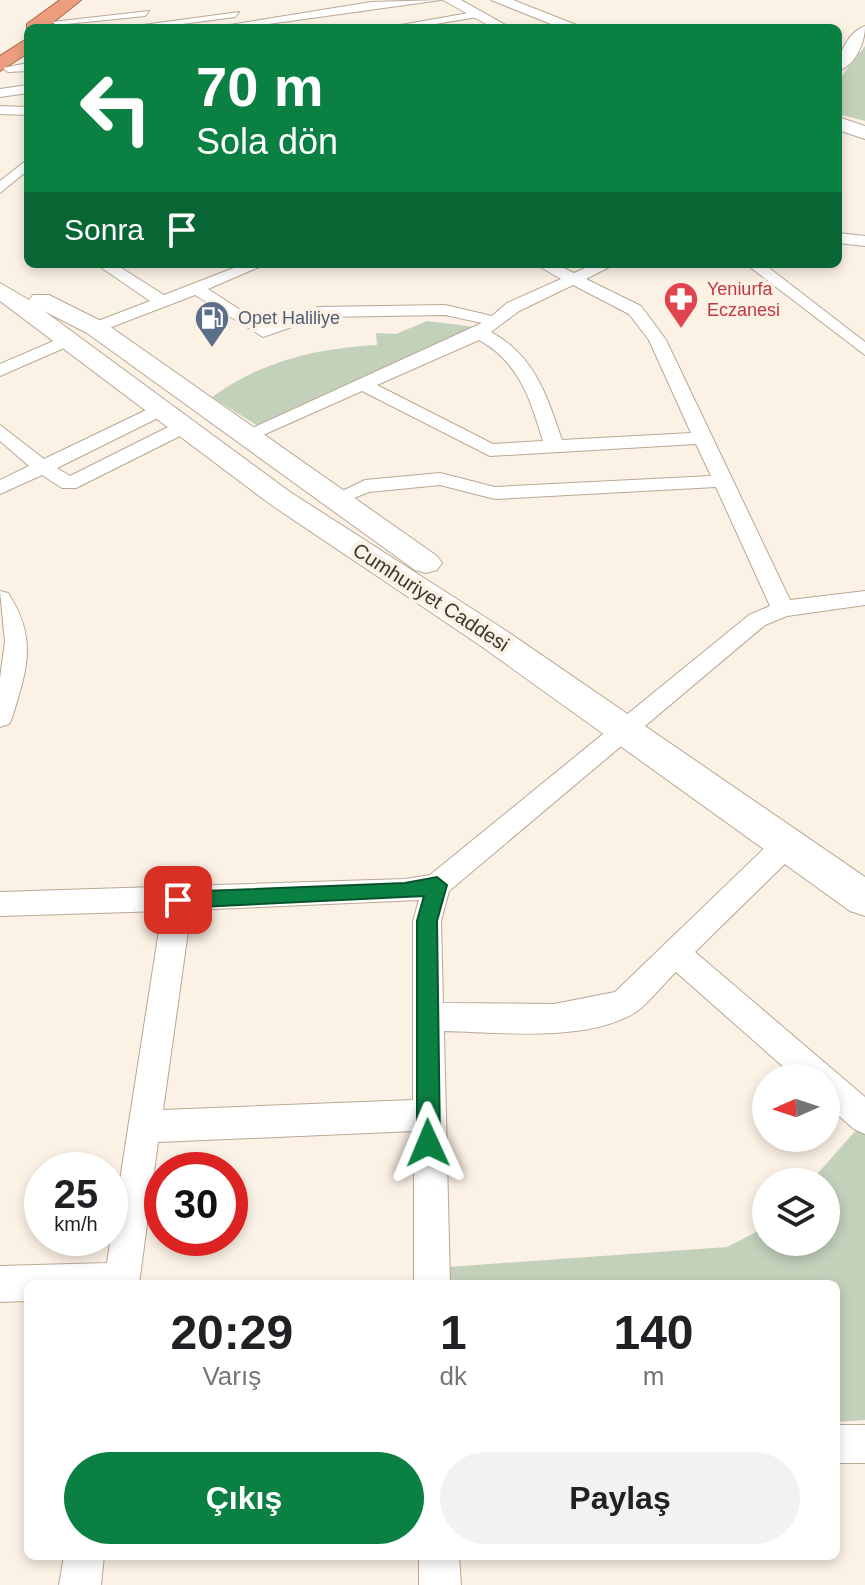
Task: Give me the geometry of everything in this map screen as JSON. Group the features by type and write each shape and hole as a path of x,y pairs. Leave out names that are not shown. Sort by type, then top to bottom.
{"highway":[{"path":"39,24 72,0"},
{"path":"54,24 85,0"}],"main road":[{"path":"499,0 565,24"},
{"path":"479,14 535,24"},
{"path":"842,61 865,31"},
{"path":"842,124 865,133"},
{"path":"842,134 865,143"},
{"name":"Cumhuriyet Caddesi","path":"0,273 33,295 96,328 542,646 786,845 865,899"},
{"name":"Cumhuriyet Caddesi","path":"0,290 280,498 634,720 865,875"}],"street":[{"path":"62,24 242,0"},
{"path":"237,24 326,6 436,0"},
{"path":"371,3 386,24"},
{"path":"380,17 457,3 497,24"},
{"path":"156,24 303,4 326,6 343,20"},
{"path":"415,24 479,14"},
{"path":"0,93 24,90"},
{"path":"0,110 24,111"},
{"path":"0,189 24,167"},
{"path":"842,238 865,241"},
{"path":"110,268 162,301"},
{"path":"96,328 242,268"},
{"path":"551,268 635,310 657,340 783,609"},
{"path":"245,436 487,327 513,307 598,268"},
{"path":"759,268 865,350"},
{"path":"197,289 263,332 318,312 445,310 487,327 523,362 554,446"},
{"path":"0,371 65,341"},
{"path":"363,385 490,450 705,438"},
{"path":"0,431 41,466 69,484 174,417"},
{"path":"0,488 41,466 174,417"},
{"path":"334,500 365,486 440,479 495,493 723,481"},
{"path":"0,598 19,634 17,666 0,718"},
{"path":"0,904 405,891 437,885 757,620 783,609 865,598"},
{"path":"426,1017 520,1017 602,1012 625,1002 786,845"},
{"path":"432,1280 427,921 437,885"},
{"path":"121,1280 178,900"},
{"path":"675,953 803,1064"},
{"path":"840,1096 865,1118"},
{"path":"144,1127 428,1115"},
{"path":"0,1284 24,1284"},
{"path":"840,1444 865,1444"},
{"path":"80,1585 83,1560"},
{"path":"439,1560 440,1585"}],"green space":[{"path":"865,46 865,121 842,115 842,76"},
{"path":"427,321 475,327 259,427 212,397 270,366 312,353 377,345 376,333 396,334"},
{"path":"858,1128 865,1134 865,1420 840,1422 840,1280 449,1280 448,1267 727,1247 752,1234 752,1256 840,1256 840,1168 822,1168 840,1152"}],"place":[{"name":"Yeniurfa Eczanesi","path":"681,330"},
{"name":"Opet Haliliye","path":"212,349"}],"route":[{"path":"178,900 405,891 437,885 427,921 428,1143"}]}
